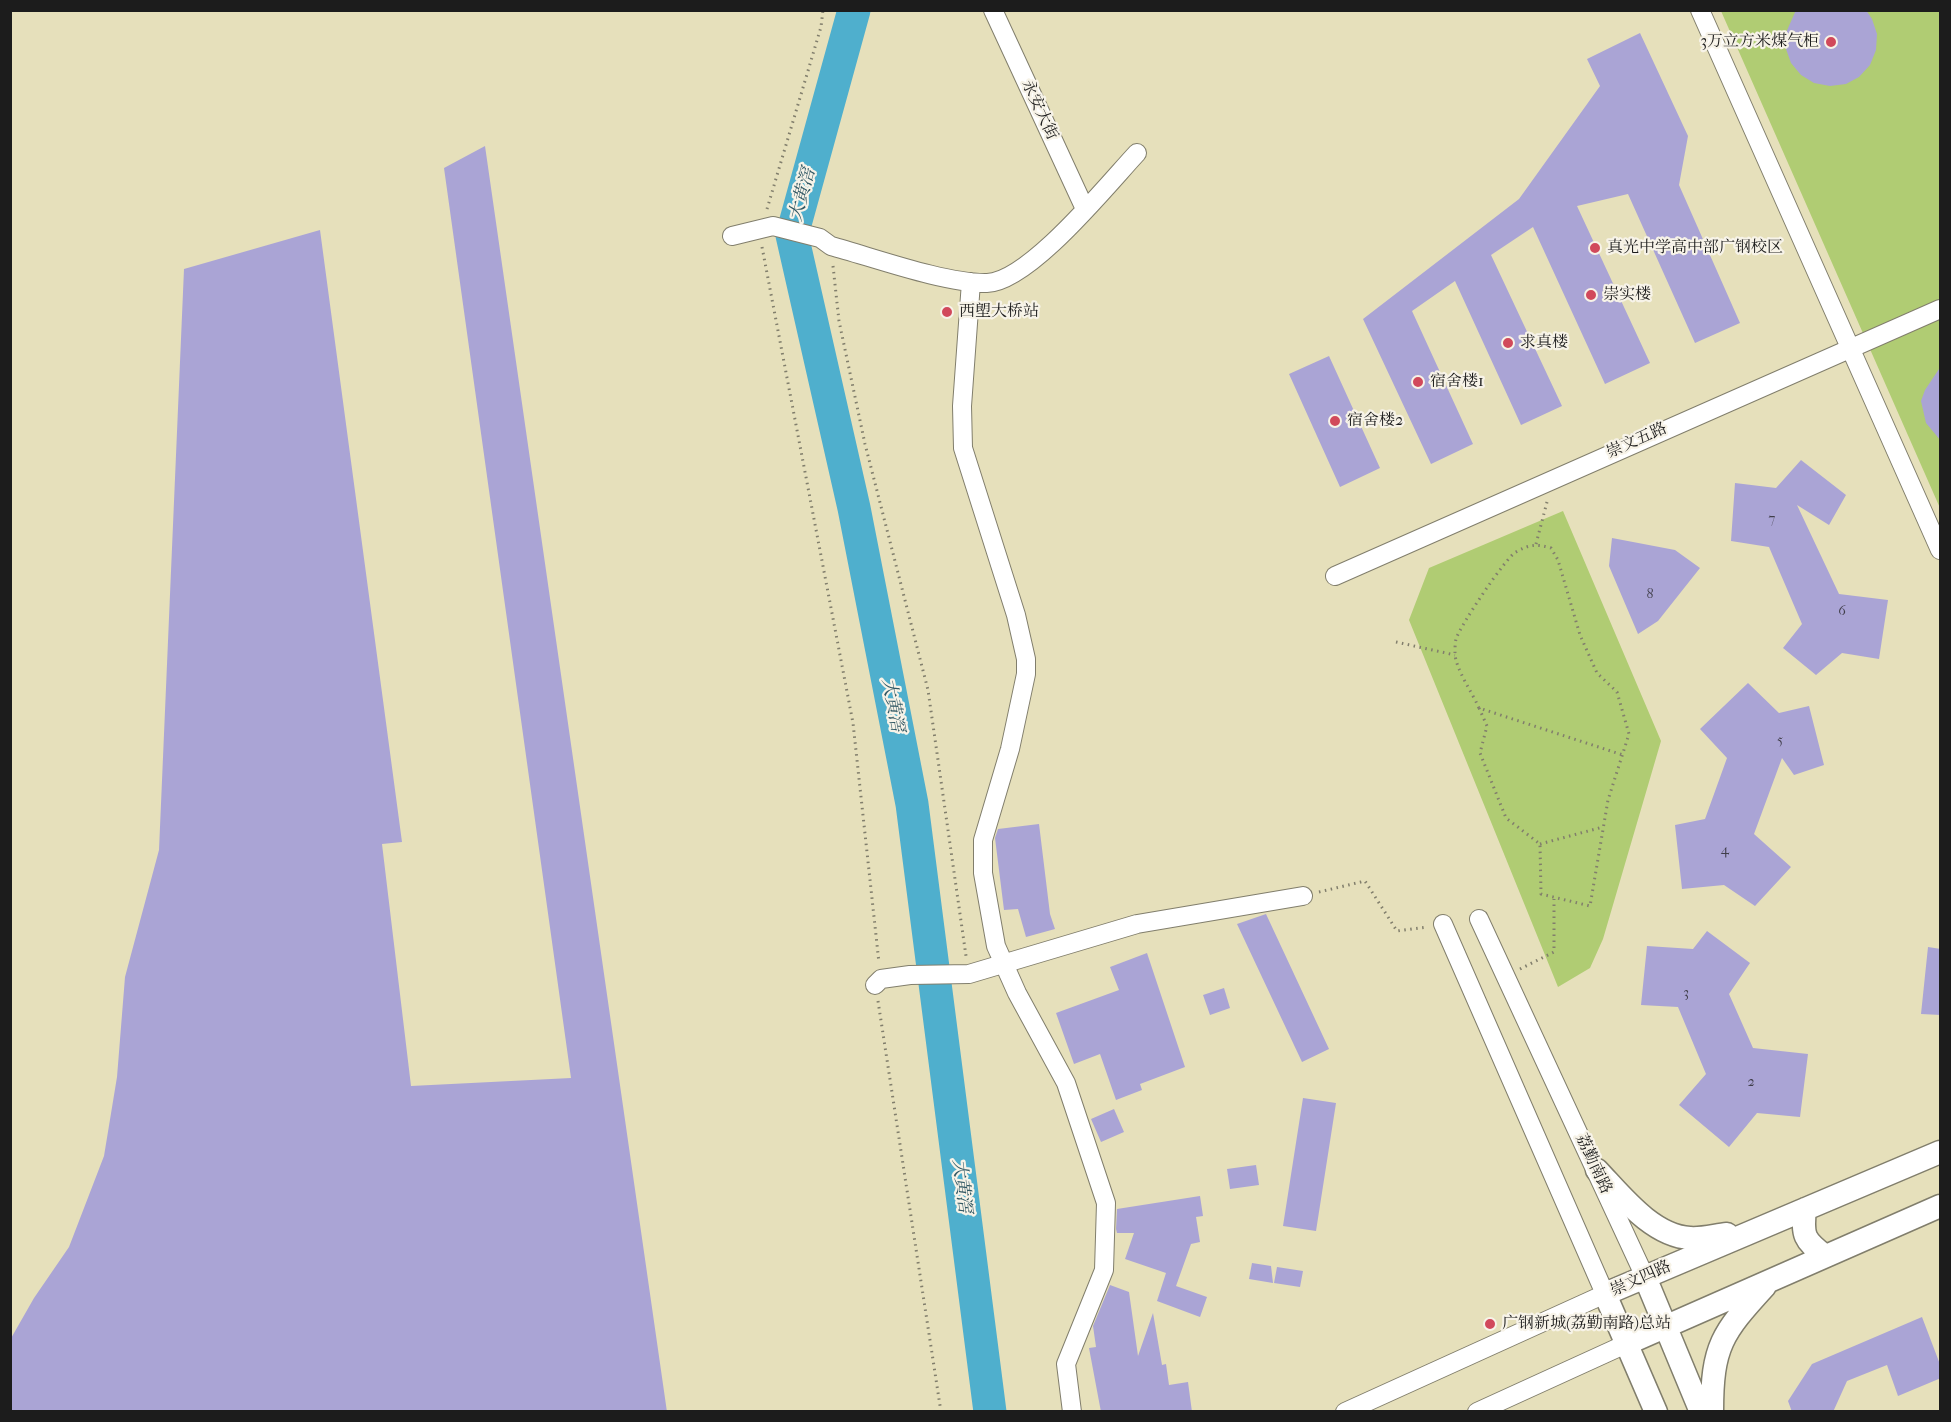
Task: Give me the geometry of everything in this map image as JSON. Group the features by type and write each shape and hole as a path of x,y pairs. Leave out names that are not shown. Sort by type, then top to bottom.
{"main road":[{"name":"崇文四路","path":"1605,1294 1941,1152"},
{"path":"1597,1170 1633,1207 1667,1232 1689,1238 1753,1231"},
{"path":"1626,1344 1941,1206"},
{"path":"1805,1209 1803,1230 1808,1243 1825,1257"},
{"name":"荔勤南路","path":"1645,1277 1667,1325 1701,1412"},
{"path":"1712,1412 1712,1373 1719,1347 1734,1319 1772,1280"},
{"path":"1605,1294 1656,1412"}],"street":[{"name":"永安大街","path":"993,10 1085,209"},
{"path":"1700,10 1941,550"},
{"path":"732,236 766,229 825,242 971,282 988,283 1012,275 1052,242 1137,153"},
{"path":"971,282 962,406 963,448 1013,605 1026,659 1021,702 982,855 991,926 1002,964 1066,1083 1106,1203 1104,1270 1066,1364 1072,1412"},
{"name":"崇文五路","path":"1335,576 1849,347 1941,309"},
{"path":"878,982 910,975 969,974 1137,924 1303,896"},
{"name":"荔勤南路","path":"1479,919 1645,1277"},
{"path":"1443,924 1605,1294"},
{"name":"崇文四路","path":"1345,1412 1605,1294"},
{"path":"1477,1412 1626,1344"}],"path":[{"path":"824,10 774,190 766,229 853,723 878,982 941,1412"},
{"path":"825,242 865,444 928,690 969,974"},
{"path":"1536,544 1547,502"},
{"path":"1536,544 1551,548 1558,561 1580,634 1597,673 1617,692 1629,734 1608,800 1590,906 1541,894 1540,844 1506,818 1480,753 1487,726 1470,685 1458,668 1455,655 1456,639 1499,571 1514,553 1536,544"},
{"path":"1396,642 1455,655"},
{"path":"1479,708 1623,755"},
{"path":"1540,844 1603,827"},
{"path":"1303,896 1365,880 1397,931 1443,924"},
{"path":"1504,977 1554,952 1554,899"}],"green space":[{"path":"1721,11 1940,11 1940,508"},
{"path":"1563,511 1661,741 1603,939 1590,968 1558,987 1409,620 1429,568"}],"building":[{"name":"3万立方米煤气柜","path":"1796,10 1866,10 1877,34 1876,50 1870,65 1859,77 1846,84 1830,86 1814,83 1801,75 1791,63 1786,49 1785,35"},
{"path":"1640,33 1688,136 1679,185 1740,323 1695,343 1628,194 1577,206 1650,363 1605,384 1533,227 1491,255 1562,406 1521,425 1455,281 1412,311 1473,444 1431,464 1363,319 1519,199 1600,86 1587,59"},
{"path":"485,146 667,1412 10,1412 10,1340 34,1298 69,1247 104,1156 117,1077 125,977 159,850 184,269 320,230 402,842 382,844 411,1086 571,1078 444,168"},
{"name":"宿舍楼2","path":"1329,356 1380,468 1340,487 1289,374"},
{"path":"1941,366 1941,441 1926,423 1921,401 1925,390"},
{"path":"1801,460 1846,495 1829,525 1797,505 1839,594 1888,600 1879,659 1842,653 1816,675 1783,648 1802,624 1769,547 1731,541 1735,483 1776,488"},
{"path":"1612,538 1675,550 1700,568 1658,621 1638,634 1609,566"},
{"path":"1748,683 1779,713 1809,706 1824,765 1794,775 1782,758 1754,834 1791,867 1755,906 1724,885 1682,889 1675,825 1705,819 1727,758 1700,729"},
{"path":"1039,824 1050,914 1055,929 1026,937 1018,909 1004,910 995,838 998,829"},
{"path":"1266,914 1329,1049 1302,1062 1237,924"},
{"path":"1707,931 1750,963 1729,994 1753,1048 1808,1054 1800,1117 1757,1113 1729,1147 1679,1105 1706,1074 1678,1007 1641,1005 1647,946 1693,949"},
{"path":"1928,947 1941,949 1941,1015 1921,1014"},
{"path":"1147,953 1185,1067 1140,1084 1142,1090 1116,1100 1100,1054 1074,1064 1056,1013 1119,990 1110,967"},
{"path":"1224,988 1230,1008 1210,1015 1203,995"},
{"path":"1303,1098 1336,1103 1316,1231 1283,1226"},
{"path":"1114,1109 1124,1132 1101,1142 1091,1119"},
{"path":"1256,1165 1259,1185 1230,1189 1227,1169"},
{"path":"1200,1196 1203,1216 1196,1217 1200,1242 1191,1244 1176,1286 1207,1297 1200,1317 1157,1301 1166,1273 1125,1259 1134,1233 1117,1233 1116,1229 1117,1209"},
{"path":"1252,1263 1271,1266 1273,1283 1249,1279"},
{"path":"1277,1267 1303,1271 1300,1287 1274,1283"},
{"path":"1110,1285 1129,1292 1138,1356 1153,1313 1162,1365 1166,1364 1169,1385 1188,1382 1192,1412 1101,1412 1089,1348 1096,1347 1093,1326"},
{"path":"1922,1317 1941,1367 1941,1378 1898,1396 1887,1365 1847,1381 1833,1412 1792,1412 1788,1401 1812,1364"}],"waterway":[{"name":"大黄滘","path":"854,10 792,235 854,508 912,804 990,1412"}],"place":[{"name":"3万立方米煤气柜","path":"1831,42"},
{"name":"真光中学高中部广钢校区","path":"1595,248"},
{"name":"崇实楼","path":"1591,295"},
{"name":"西塱大桥站","path":"947,312"},
{"name":"求真楼","path":"1508,343"},
{"name":"宿舍楼1","path":"1418,382"},
{"name":"宿舍楼2","path":"1335,421"},
{"name":"广钢新城(荔勤南路)总站","path":"1490,1324"}]}
